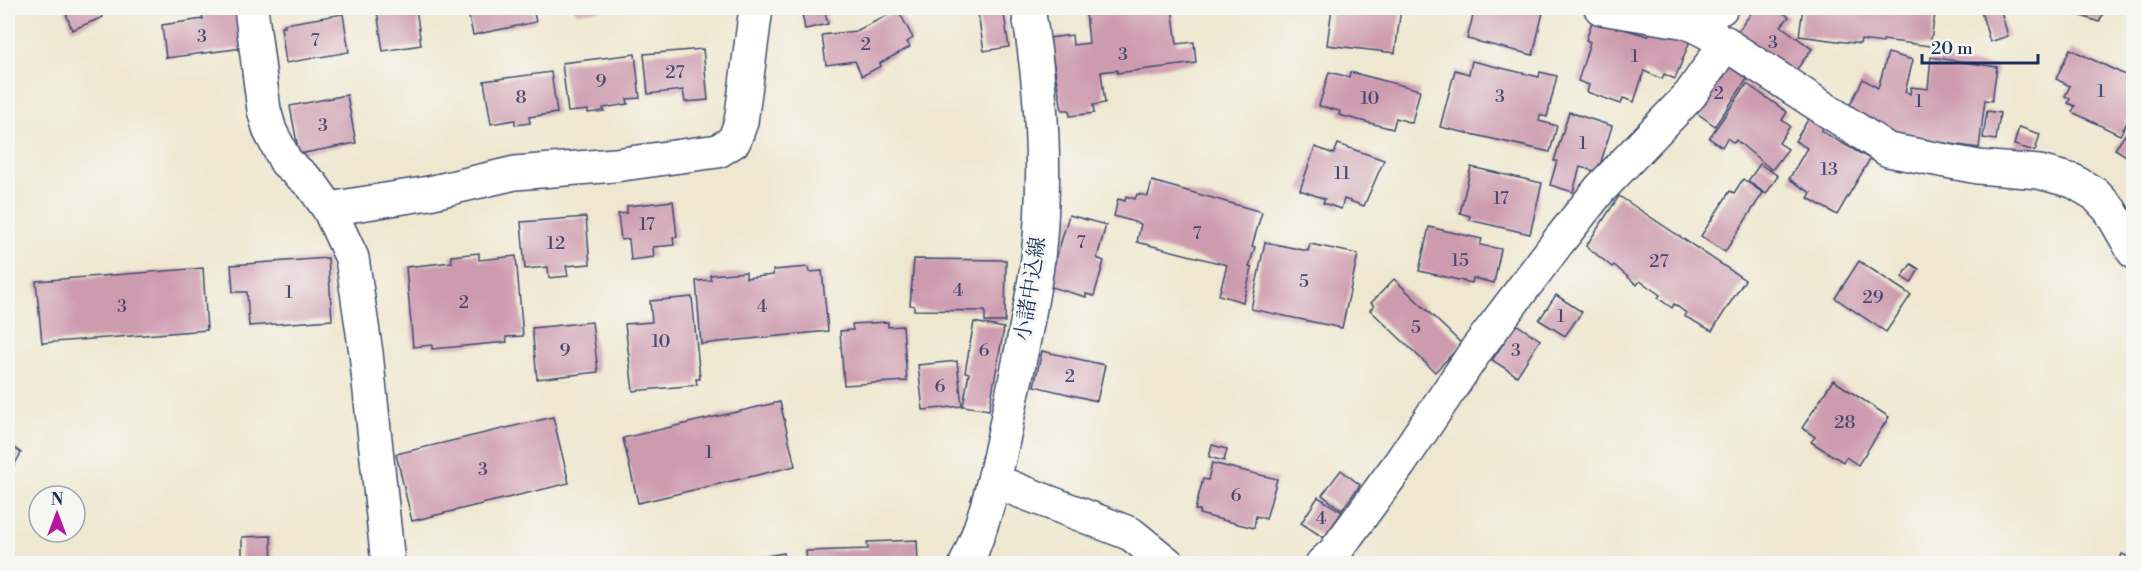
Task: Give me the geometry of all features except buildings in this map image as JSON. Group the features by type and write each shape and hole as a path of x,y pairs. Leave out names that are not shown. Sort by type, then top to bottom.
{"street":[{"path":"252,8 264,110 270,131 286,162 312,185 329,209 352,258 366,353 388,564"},
{"path":"329,209 429,193 515,173 615,165 718,151 734,141 741,122 756,8"},
{"name":"小諸中込線","path":"966,564 994,481 1032,299 1041,220 1041,133 1037,72 1028,8"},
{"path":"1601,8 1687,22 1714,20 1888,150 1978,167 2039,172 2073,181 2095,194 2110,210 2133,252"},
{"path":"1322,564 1334,553 1400,464 1477,349 1558,242 1600,189 1690,95 1714,20"},
{"path":"994,481 1131,534 1168,564"}]}
